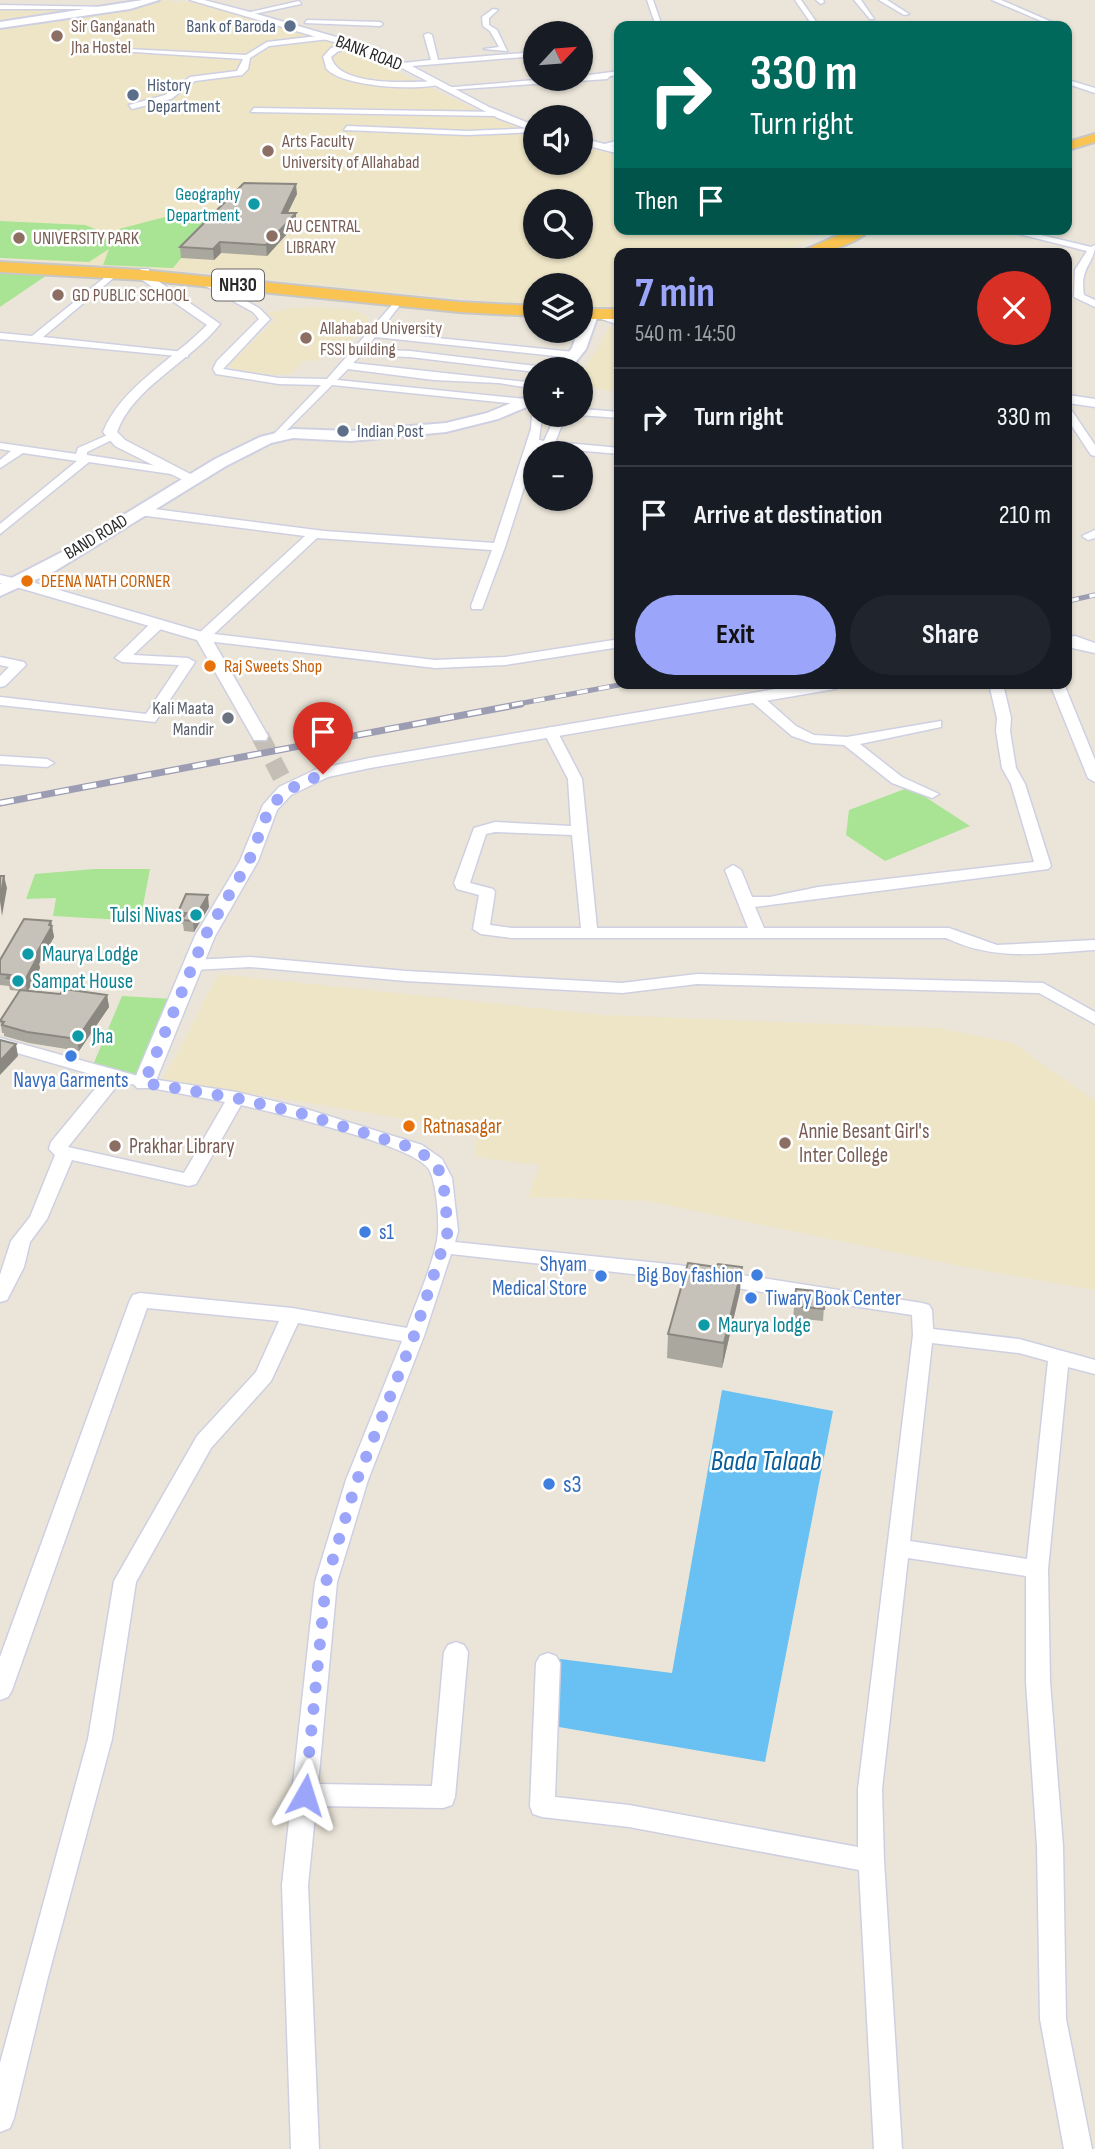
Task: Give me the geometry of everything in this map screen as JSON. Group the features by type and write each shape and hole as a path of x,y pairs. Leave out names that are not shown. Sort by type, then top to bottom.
{"highway":[{"path":"1072,142 1095,136"},
{"path":"830,248 853,235"},
{"path":"0,265 143,273 463,302 476,307"},
{"name":"NH30","path":"0,265 143,273 459,307 523,310"},
{"path":"593,315 614,314"}],"main road":[{"path":"0,25 154,0"},
{"path":"574,355 581,343"},
{"path":"279,435 350,436 423,430 477,421 512,411 523,405"},
{"name":"BAND ROAD","path":"0,590 18,583 243,449 279,435"}],"street":[{"path":"37,8 44,0"},
{"name":"BANK ROAD","path":"194,0 349,44 403,65 497,114 523,124"},
{"path":"229,9 272,0"},
{"path":"650,0 657,21"},
{"path":"798,0 813,21"},
{"path":"857,0 872,18"},
{"path":"882,0 906,14"},
{"path":"995,0 1046,21"},
{"path":"245,14 301,6 272,22"},
{"path":"0,7 109,9"},
{"path":"473,50 505,49 493,30 486,26 485,17 495,10"},
{"path":"307,22 381,20 378,33"},
{"path":"428,35 435,61"},
{"path":"107,50 247,57 267,44 356,36"},
{"path":"349,44 334,50 326,62 331,70 343,76 387,83 443,86 523,82"},
{"path":"486,49 498,57"},
{"path":"433,52 446,51"},
{"path":"403,65 523,55"},
{"path":"132,107 168,97 193,79 239,73 244,69 247,57"},
{"path":"470,59 485,69"},
{"path":"593,78 607,77 605,74 614,73"},
{"path":"1072,83 1095,91"},
{"path":"254,110 497,114"},
{"path":"347,128 467,133 523,129"},
{"path":"442,141 509,130"},
{"path":"601,146 614,143"},
{"path":"593,144 614,149"},
{"path":"1030,235 1094,249"},
{"path":"1094,249 1082,261 1077,284 1079,296 1095,303"},
{"path":"34,340 114,273"},
{"path":"143,273 214,324 184,355 124,406 110,432 112,436 171,471 191,480"},
{"path":"203,281 256,310 265,319 221,363 218,369 220,372 279,381 323,382 523,398"},
{"path":"323,382 358,352 399,300"},
{"path":"279,435 383,311"},
{"path":"593,315 614,321"},
{"path":"371,334 574,355"},
{"path":"0,336 184,355"},
{"path":"420,391 466,344"},
{"path":"358,352 410,354 523,368"},
{"path":"345,365 434,377 499,380 523,393"},
{"path":"1072,400 1095,403"},
{"path":"593,413 614,415"},
{"path":"1072,418 1095,453"},
{"path":"84,457 82,450 112,436"},
{"path":"0,446 171,471"},
{"path":"0,464 21,449"},
{"path":"593,449 614,451"},
{"path":"0,530 84,457"},
{"path":"477,606 523,474"},
{"path":"139,511 314,534 499,547"},
{"path":"203,637 314,534"},
{"path":"0,579 203,637 238,638 435,664 510,660 614,644"},
{"path":"0,714 5,701 150,719 188,662 122,657 159,624"},
{"path":"203,637 260,736"},
{"path":"1072,641 1095,648"},
{"path":"0,661 19,665 0,684"},
{"path":"269,809 285,791 323,774 550,731 626,721 806,689"},
{"path":"746,902 770,902 818,892 1043,866 1031,834 1018,784 1009,768 1003,731 1004,718 997,689"},
{"path":"1059,689 1095,778"},
{"path":"755,698 798,734 819,740 848,741 936,724"},
{"path":"550,731 575,779 589,933"},
{"path":"848,741 897,780 932,794"},
{"path":"0,760 47,763"},
{"path":"144,1083 217,911 249,861 283,780"},
{"path":"579,831 495,827 479,831 462,883 468,888 487,892 481,929 512,933 949,933 970,943 997,950 1095,945"},
{"path":"733,870 758,933"},
{"path":"193,965 250,962 406,976 622,988 697,979 1043,988 1090,1012"},
{"path":"0,1043 144,1083 236,1098 303,1114 416,1149 435,1163 443,1178 448,1231 444,1247 414,1336 357,1480 326,1582 295,1885 305,2149"},
{"path":"116,1075 58,1149 65,1153 189,1180 236,1098"},
{"path":"0,1295 14,1267 22,1241 38,1219 54,1185 65,1153"},
{"path":"444,1247 677,1272 922,1310 923,1335 870,1789 871,1861 888,2149"},
{"path":"0,1690 140,1300 292,1315 414,1336"},
{"path":"0,2118 35,1977 100,1739 125,1581 204,1442 264,1376 292,1315"},
{"path":"923,1335 1019,1346 1095,1367"},
{"path":"1059,1357 1037,1569 1038,1682 1050,1846 1053,2019 1078,2149"},
{"path":"898,1548 1037,1569"},
{"path":"305,1795 443,1797 456,1653"},
{"path":"548,1663 542,1806 629,1816 871,1861"}],"shaded area":[{"name":"Arts Faculty University of Allahabad","path":"161,0 195,3 307,33 360,54 485,114 523,129 523,175 593,175 593,149 614,155 614,235 818,235 791,248 614,248 614,309 593,310 593,273 523,273 523,305 195,272 0,258 0,8 106,12"},
{"name":"Allahabad University FSSI building","path":"289,308 353,310 366,315 368,321 360,327 361,332 348,343 341,354 325,354 318,361 304,360 291,374 246,373 228,366 276,319 265,314"},
{"path":"609,327 614,328 614,391 593,389 592,357"},
{"name":"Annie Besant Girl's Inter College","path":"218,974 603,1015 939,1028 1013,1043 1095,1101 1095,1290 980,1270 647,1201 528,1197 540,1165 475,1157 477,1128 445,1126 164,1079"}],"green space":[{"path":"184,212 217,215 173,268 103,265 109,249 89,262 0,258 0,221 85,225 103,232 110,248 119,229"},
{"path":"0,265 53,271 0,307"},
{"path":"910,787 970,826 885,861 846,835 849,810"},
{"path":"94,869 150,869 140,921 53,916 56,898 26,899 35,874"},
{"path":"122,996 173,999 142,1078 93,1065"}],"water":[{"name":"Bada Talaab","path":"722,1390 833,1411 765,1762 553,1726 552,1658 672,1673"}],"building":[{"path":"244,183 296,184 282,213 296,213 266,245 220,242 213,249 180,247"},
{"path":"0,876 4,876 0,901"},
{"path":"186,894 208,895 193,921 182,920 186,913 178,912"},
{"path":"24,919 51,921 49,925 52,926 25,980 7,978 10,975 0,974 0,960"},
{"path":"64,989 107,995 77,1039 27,1032 2,1025 4,1022 0,1021 20,990 60,994"},
{"path":"0,1040 16,1044 0,1061"},
{"name":"Maurya lodge","path":"688,1263 742,1267 724,1343 668,1334"},
{"path":"796,1289 825,1292 824,1309 794,1306"}],"tunnel":[{"path":"260,736 283,780"}],"railway":[{"path":"1072,600 1095,595"},
{"path":"512,705 614,686"},
{"path":"0,803 521,704"}],"place":[{"name":"Bank of Baroda","path":"290,26"},
{"name":"Sir Ganganath Jha Hostel","path":"57,36"},
{"name":"History Department","path":"133,95"},
{"name":"Arts Faculty University of Allahabad","path":"268,151"},
{"name":"Geography Department","path":"254,204"},
{"name":"AU CENTRAL LIBRARY","path":"272,236"},
{"name":"UNIVERSITY PARK","path":"19,238"},
{"name":"GD PUBLIC SCHOOL","path":"58,295"},
{"name":"Allahabad University FSSI building","path":"306,338"},
{"name":"Indian Post","path":"343,431"},
{"name":"DEENA NATH CORNER","path":"27,581"},
{"name":"Raj Sweets Shop","path":"210,666"},
{"name":"Kali Maata Mandir","path":"228,718"},
{"name":"Tulsi Nivas","path":"196,915"},
{"name":"Maurya Lodge","path":"28,954"},
{"name":"Sampat House","path":"18,981"},
{"name":"Jha","path":"78,1036"},
{"name":"Navya Garments","path":"71,1056"},
{"name":"Ratnasagar","path":"409,1126"},
{"name":"Annie Besant Girl's Inter College","path":"785,1143"},
{"name":"Prakhar Library","path":"115,1146"},
{"name":"s1","path":"365,1232"},
{"name":"Big Boy fashion","path":"757,1275"},
{"name":"Shyam Medical Store","path":"601,1276"},
{"name":"Tiwary Book Center","path":"751,1298"},
{"name":"Maurya lodge","path":"704,1325"},
{"name":"s3","path":"549,1484"}],"route":[{"path":"305,1795 326,1582 357,1480 414,1336 444,1247 448,1231 443,1178 435,1163 416,1149 303,1114 236,1098 144,1083 205,936 217,911 249,861 269,809 285,791 323,774"}]}
